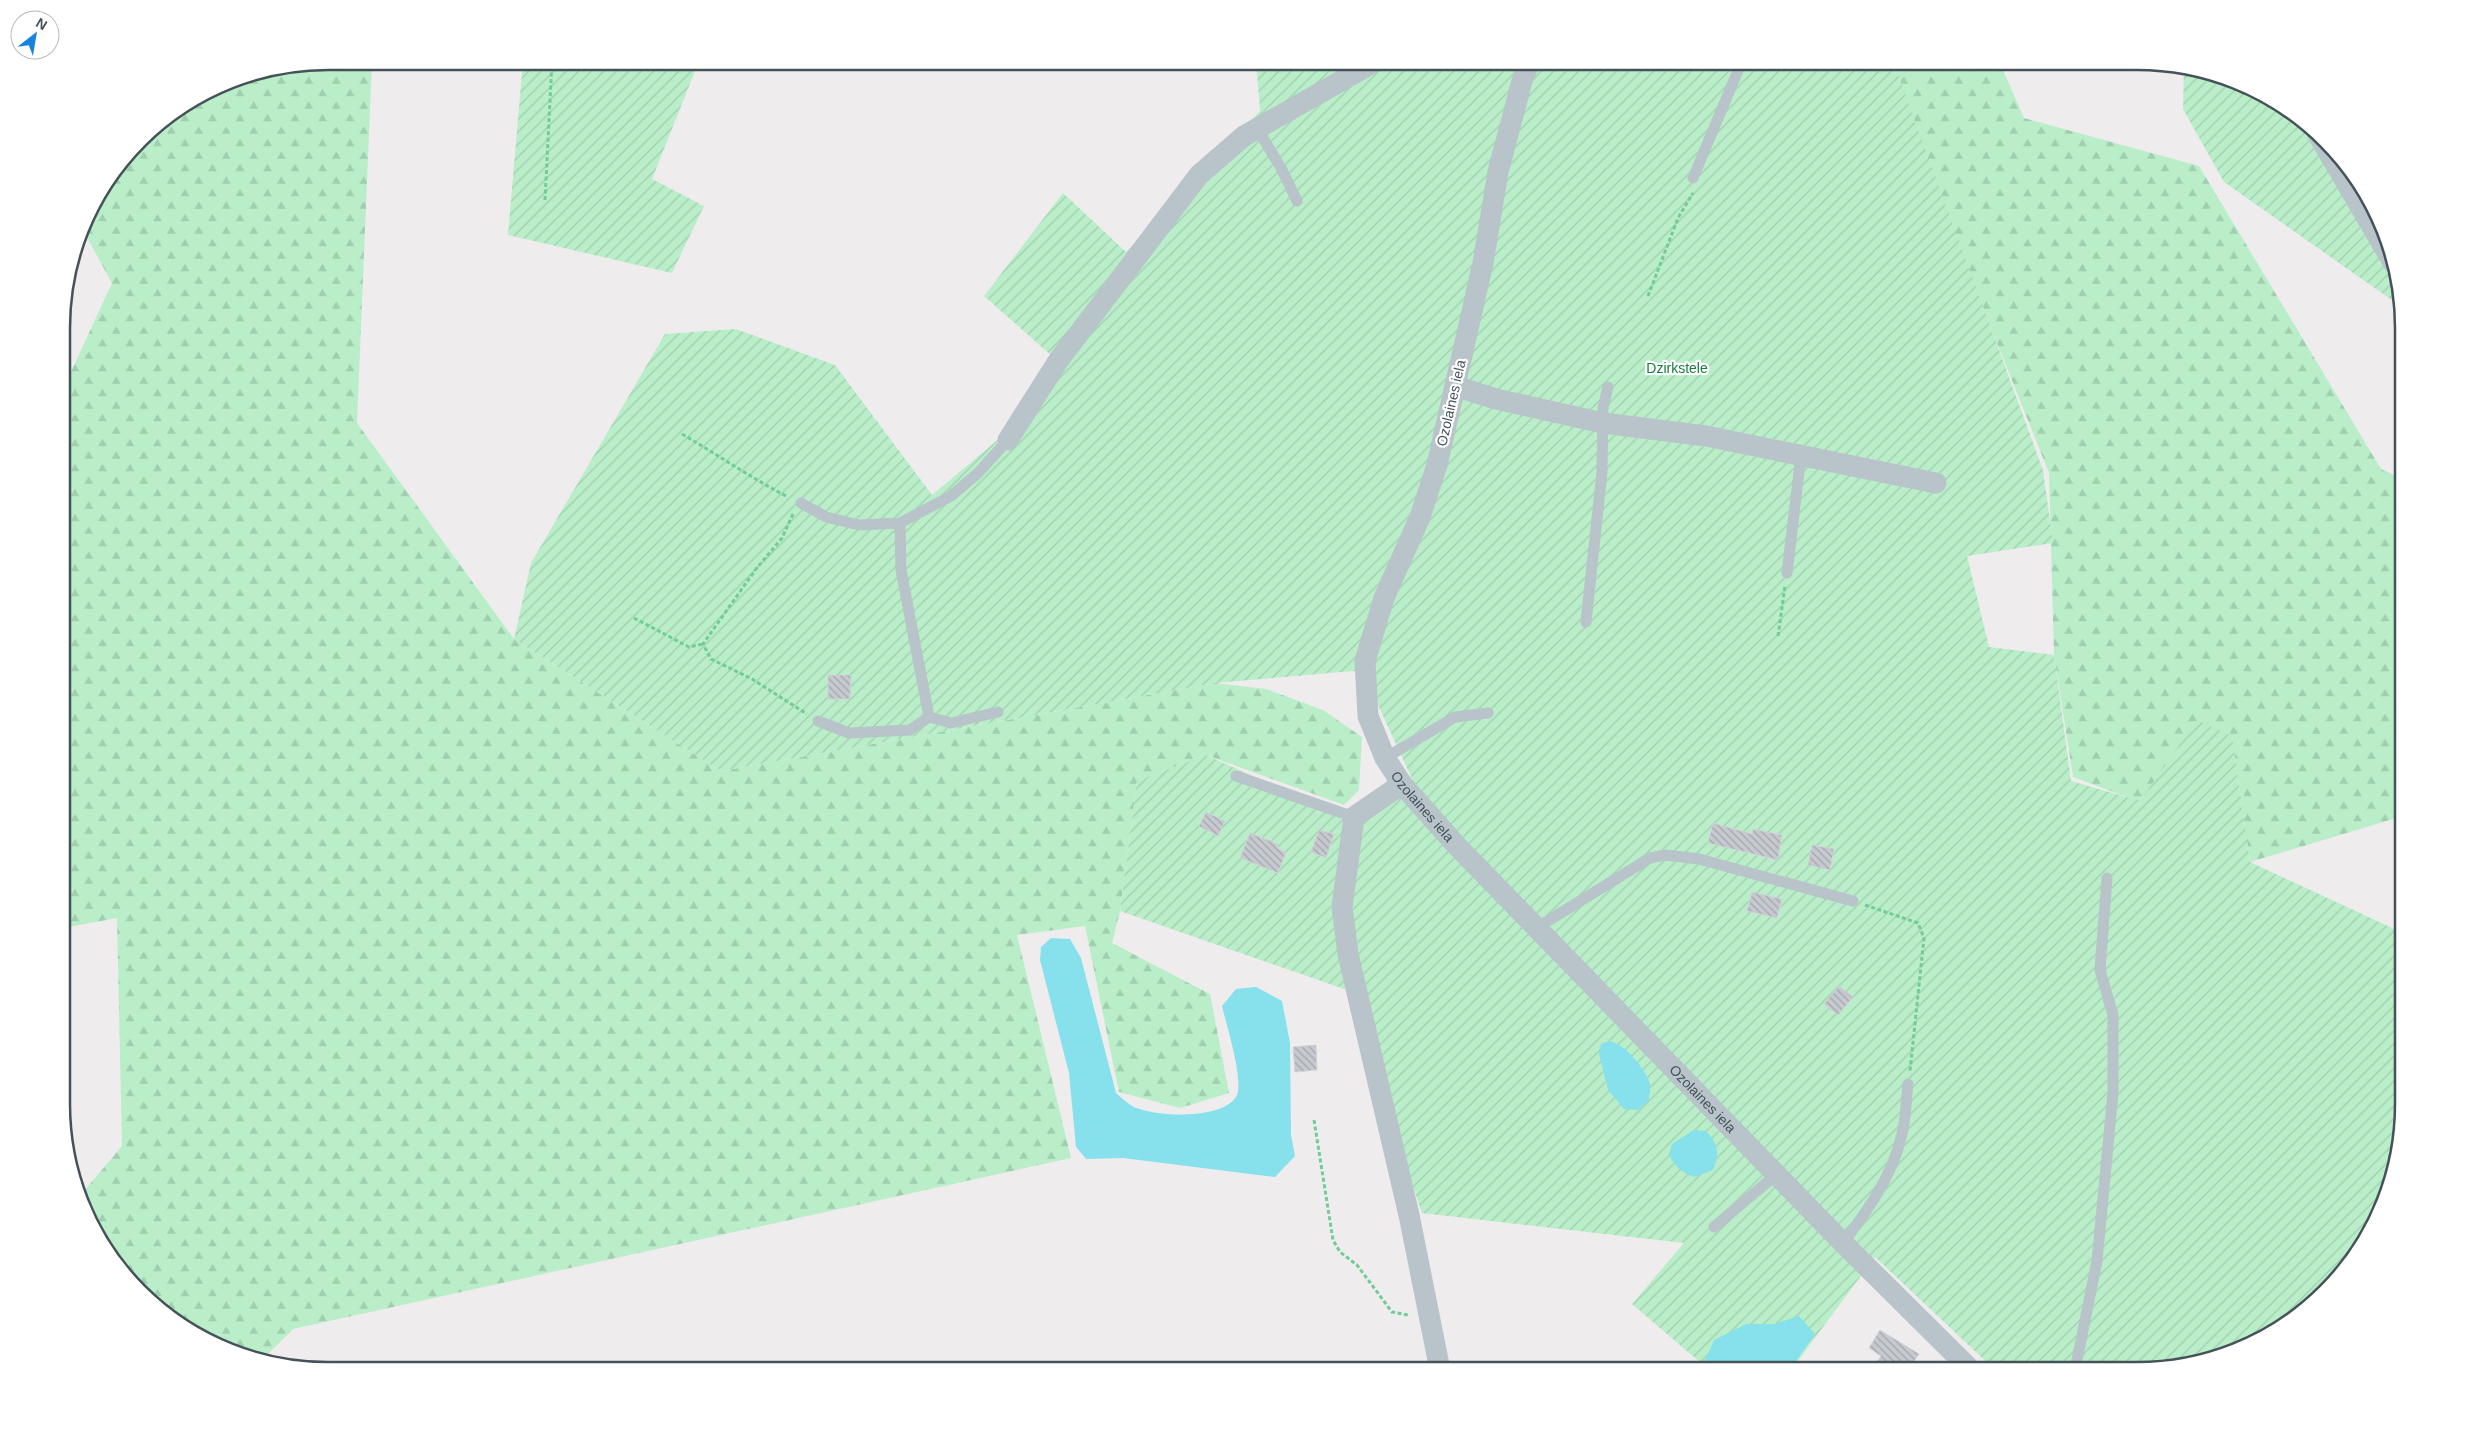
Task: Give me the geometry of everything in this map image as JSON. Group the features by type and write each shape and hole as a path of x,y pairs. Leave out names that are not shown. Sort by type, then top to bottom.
{"street":[{"path":"1008,440 1058,360 1199,175 1244,136 1360,70"},
{"name":"Ozolaines iela","path":"1526,70 1498,172 1483,263 1438,465 1420,517 1384,598 1365,661 1368,716 1385,758 1402,784 1456,845 1538,927 1843,1243 1963,1362"},
{"path":"2336,164 2377,234"},
{"path":"1455,386 1496,399 1603,423 1706,436 1936,483"},
{"path":"1402,784 1354,818 1342,907 1348,954 1408,1215 1438,1362"}],"lane":[{"path":"1693,178 1738,70"},
{"path":"1257,128 1282,168 1297,201"},
{"path":"1586,622 1602,472 1603,408 1608,387"},
{"path":"801,503 826,517 859,525 900,523 951,496 978,473 1008,440"},
{"path":"1787,573 1801,455"},
{"path":"900,523 901,570 929,717"},
{"path":"818,720 849,733 910,730 929,717 951,723 998,712"},
{"path":"1385,758 1455,717 1488,713"},
{"path":"1236,776 1354,818"},
{"path":"1538,927 1650,858 1666,855 1699,859 1853,901"},
{"path":"2077,1362 2096,1261 2113,1093 2113,1015 2100,970 2107,878"},
{"path":"1843,1243 1869,1210 1888,1173 1902,1135 1908,1084"},
{"path":"1714,1227 1777,1174"}],"path":[{"path":"545,200 552,70"},
{"path":"1648,296 1678,218 1693,196 1693,178"},
{"path":"634,618 690,647 703,644 756,569 782,538 792,515 801,503 754,480 728,460 682,434"},
{"path":"1778,636 1787,573"},
{"path":"703,644 711,659 752,679 818,720"},
{"path":"1853,901 1918,923 1924,938 1908,1084"},
{"path":"1314,1120 1333,1240 1340,1252 1357,1265 1392,1312 1406,1316 1427,1305"}],"green space":[{"path":"372,70 357,423 514,639 721,771 1215,683 1266,689 1323,710 1362,737 1359,790 1344,805 1206,755 1137,781 1120,911 1112,943 1210,994 1229,1093 1180,1108 1119,1092 1085,926 1017,935 1071,1158 293,1329 268,1354 245,1348 214,1335 171,1309 123,1261 97,1218 85,1190 122,1146 117,918 70,927 70,374 112,283 87,237 105,199 123,171 171,123 214,97 262,79 295,72"},
{"path":"522,70 695,70 652,179 704,206 672,273 508,235"},
{"name":"Dzirkstele","path":"1257,70 1896,70 2043,470 2053,543 1967,556 1989,647 2054,655 2071,781 2140,801 2197,720 2232,736 2250,862 2395,929 2395,1104 2390,1154 2381,1187 2360,1233 2342,1261 2307,1298 2294,1309 2251,1335 2220,1348 2187,1357 2137,1362 1987,1362 1875,1257 1797,1362 1700,1362 1632,1304 1684,1243 1422,1213 1347,990 1120,911 1137,781 1206,755 1354,822 1413,781 1378,705 1375,669 1215,683 721,771 514,639 531,563 665,334 736,329 835,365 932,495 1000,438 1053,357 984,296 1063,193 1126,252 1260,111"},
{"path":"1888,70 2003,70 2024,118 2199,166 2381,469 2395,475 2395,818 2250,862 2232,736 2140,802 2073,777 2054,655 2049,473"},
{"path":"2184,74 2220,84 2251,97 2294,123 2307,134 2342,171 2368,214 2386,262 2393,301 2224,182 2183,109"}],"water":[{"path":"1051,938 1070,939 1081,958 1116,1093 1132,1106 1144,1110 1172,1114 1203,1113 1217,1110 1228,1104 1236,1097 1238,1079 1237,1066 1222,1006 1236,989 1256,987 1282,1001 1290,1043 1291,1135 1295,1156 1275,1177 1123,1158 1086,1159 1076,1147 1069,1073 1040,960 1041,947"},
{"path":"1609,1041 1621,1046 1628,1052 1648,1078 1650,1086 1649,1100 1638,1110 1624,1109 1608,1090 1599,1054 1601,1044"},
{"path":"1694,1130 1706,1131 1717,1149 1717,1159 1713,1170 1694,1177 1679,1168 1669,1154 1672,1144"},
{"path":"1799,1316 1815,1334 1796,1362 1704,1362 1714,1340 1746,1324 1774,1324"}],"building":[{"path":"828,675 851,675 850,699 828,699"},
{"path":"1206,812 1225,821 1218,836 1199,826"},
{"path":"1713,823 1752,834 1753,829 1782,835 1778,860 1708,843"},
{"path":"1319,830 1334,834 1326,858 1311,852"},
{"path":"1250,833 1278,844 1277,848 1286,852 1278,873 1240,858"},
{"path":"1812,845 1834,849 1830,870 1808,865"},
{"path":"1752,892 1782,899 1777,918 1747,911"},
{"path":"1839,986 1853,997 1838,1015 1824,1004"},
{"path":"1316,1045 1317,1070 1295,1072 1293,1047"},
{"path":"1880,1330 1919,1354 1914,1362 1877,1362 1881,1356 1869,1348"}]}
